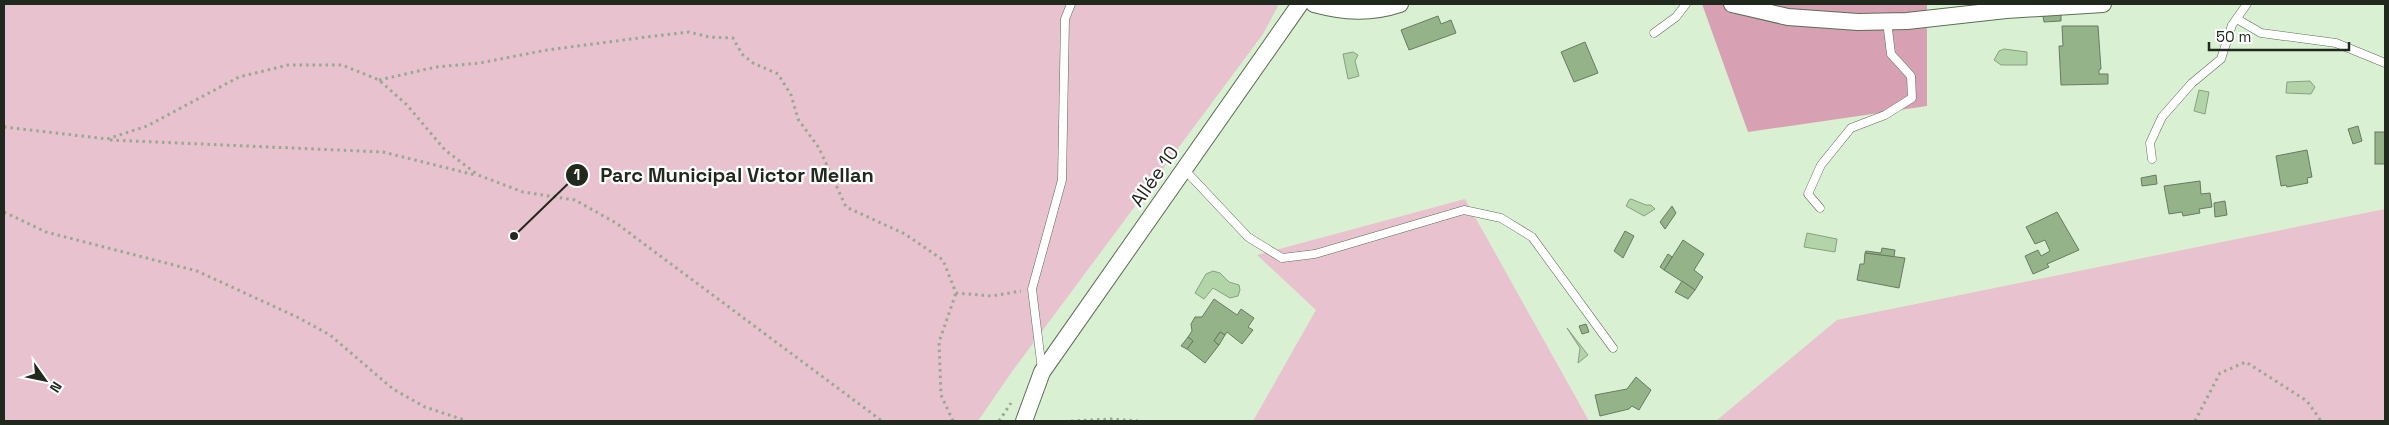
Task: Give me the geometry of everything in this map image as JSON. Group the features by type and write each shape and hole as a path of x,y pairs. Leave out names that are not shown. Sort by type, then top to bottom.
{"street":[{"name":"Allée 10","path":"1024,421 1042,372 1183,168 1300,4"},
{"path":"1314,4 1342,11 1369,12 1400,4"},
{"path":"1732,4 1788,18 1887,22 2040,7 2103,4"}],"lane":[{"path":"1042,372 1032,289 1062,180 1065,19 1071,4"},
{"path":"1654,34 1676,17 1686,4"},
{"path":"2152,159 2150,143 2162,117 2192,83 2221,59 2232,25 2247,4"},
{"path":"2237,19 2261,32 2336,42 2385,63"},
{"path":"1820,208 1808,194 1821,165 1851,128 1885,115 1912,98 1911,76 1891,54 1887,22"},
{"path":"1183,168 1248,237 1282,258 1315,254 1464,210 1501,218 1532,237 1612,348"}],"path":[{"path":"379,80 436,67 480,63 547,50 654,36 688,32 709,37 733,38 742,54 753,63 778,74 792,95 798,119 819,148 846,207 905,234 943,260 956,292 939,342 941,396 954,421"},
{"path":"106,140 148,126 239,77 288,65 342,65 379,80 407,105 445,150 478,175"},
{"path":"4,127 106,140 383,152 478,175 523,192 575,200 616,224 882,421"},
{"path":"4,212 46,232 112,248 205,275 298,317 330,335 393,389 425,407 467,421"},
{"path":"956,292 992,296 1032,289"},
{"path":"2195,421 2220,373 2246,362 2306,402 2321,421"},
{"path":"1071,421 1111,419 1138,421"}],"shaded area":[{"path":"4,4 1279,4 1263,34 1011,373 978,421 4,421"},
{"path":"1702,4 1927,4 1927,106 1748,132"},
{"path":"2004,49 2027,52 2027,65 2001,65 1994,60 1999,51"},
{"path":"1353,52 1358,55 1355,61 1359,76 1348,79 1343,54"},
{"path":"2310,81 2315,87 2311,94 2286,93 2287,82"},
{"path":"2199,90 2209,92 2205,114 2194,111"},
{"path":"1465,199 1589,421 1253,421 1316,310 1257,255"},
{"path":"1631,199 1651,205 1655,209 1644,216 1626,206"},
{"path":"2385,209 2385,421 1716,421 1837,320"},
{"path":"1807,233 1837,239 1835,252 1804,247"},
{"path":"1213,271 1220,273 1229,282 1239,285 1238,296 1230,298 1213,288 1204,299 1195,293 1206,274"},
{"path":"1567,328 1588,355 1578,363 1580,348"}],"building":[{"path":"2061,10 2061,21 2044,22 2043,16 2039,16 2039,11"},
{"path":"1438,16 1441,24 1451,20 1456,33 1409,50 1401,30"},
{"path":"2062,26 2098,26 2101,69 2099,74 2108,74 2108,84 2061,85 2059,46 2063,46"},
{"path":"1585,42 1598,73 1574,82 1561,52"},
{"path":"2358,126 2362,141 2353,144 2348,129"},
{"path":"2375,132 2385,132 2385,164 2375,164"},
{"path":"2307,150 2312,177 2307,178 2308,183 2287,187 2286,185 2281,186 2276,156"},
{"path":"2156,175 2157,184 2142,186 2141,178"},
{"path":"2200,181 2201,194 2210,193 2212,207 2199,209 2200,213 2183,216 2182,212 2169,214 2164,186"},
{"path":"2225,201 2227,215 2215,217 2214,203"},
{"path":"1672,206 1676,213 1665,229 1660,222"},
{"path":"2057,212 2079,250 2047,264 2049,267 2033,274 2025,256 2038,250 2041,256 2050,251 2045,240 2035,244 2026,227"},
{"path":"1625,231 1634,236 1623,258 1614,251"},
{"path":"1683,240 1704,254 1694,270 1703,277 1695,290 1664,270"},
{"path":"1882,248 1895,250 1894,257 1865,253 1866,251 1881,253"},
{"path":"1865,253 1905,258 1899,288 1857,280 1860,264 1864,264"},
{"path":"1668,254 1672,257 1664,270 1660,267"},
{"path":"1682,281 1695,290 1688,299 1675,292"},
{"path":"1214,299 1237,315 1241,309 1254,318 1248,327 1253,330 1242,344 1227,332 1225,335 1220,332 1214,341 1219,345 1205,363 1187,349 1193,341 1188,337 1192,331 1191,324 1195,317 1202,317"},
{"path":"1586,324 1589,332 1582,334 1579,326"},
{"path":"1220,332 1225,335 1219,345 1214,341"},
{"path":"1188,337 1193,341 1187,349 1181,346"},
{"path":"1636,377 1651,390 1639,410 1632,406 1629,409 1600,416 1595,395 1627,389"}],"place":[{"name":"Parc Municipal Victor Mellan","path":"514,236"}]}
